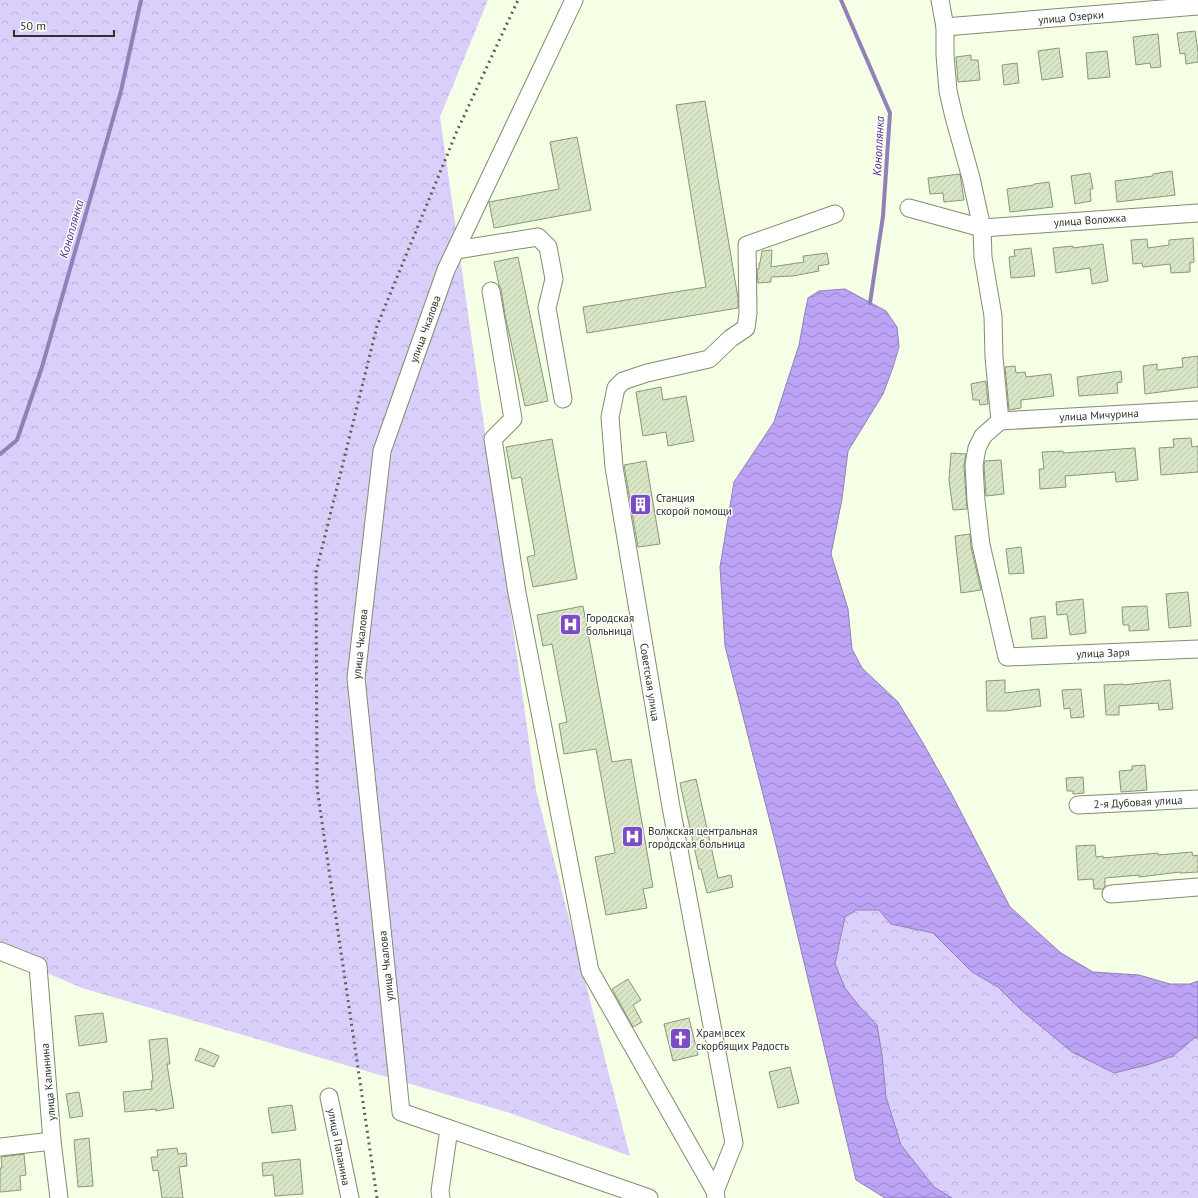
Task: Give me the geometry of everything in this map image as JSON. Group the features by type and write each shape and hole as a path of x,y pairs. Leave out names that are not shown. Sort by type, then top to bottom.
{"street":[{"name":"улица Чкалова","path":"574,0 446,270 382,451 356,678 401,1112 649,1198"},
{"path":"940,0 945,27 945,55 948,91 971,178 982,228 983,257 993,316 994,358 1000,421"},
{"name":"улица Озерки","path":"945,27 1198,6"},
{"path":"909,208 982,228"},
{"name":"улица Воложка","path":"982,228 1198,213"},
{"name":"Советская улица","path":"716,1194 734,1143 671,807 614,468 610,416 616,388 623,381 647,373 708,359 731,338 746,328 748,313 747,245 835,214"},
{"path":"456,250 538,237 548,247 554,279 547,308 563,399"},
{"path":"491,291 513,419 493,440 517,593 590,971 716,1194"},
{"name":"улица Мичурина","path":"1000,421 1198,410"},
{"name":"улица Заря","path":"1000,421 983,436 977,448 974,465 976,502 981,545 1007,657 1198,650"},
{"name":"2-я Дубовая улица","path":"1078,805 1198,799"},
{"path":"1111,894 1198,887"},
{"name":"улица Калинина","path":"0,951 38,966 52,1141 59,1198"},
{"name":"улица Папанина","path":"329,1097 350,1198"},
{"path":"441,1198 440,1191 449,1129"},
{"path":"0,1147 52,1141"}],"green space":[{"path":"0,0 488,0 440,117 536,790 630,1156 510,1113 82,988 0,953"},
{"path":"856,910 879,910 891,924 933,933 972,972 998,987 1020,1009 1072,1052 1114,1073 1172,1056 1194,1038 1198,1037 1198,1198 952,1198 934,1187 901,1145 886,1097 882,1055 877,1025 845,988 835,964 842,935 844,917"}],"water":[{"path":"845,289 886,311 897,327 899,347 883,394 848,451 842,499 831,554 848,609 852,649 862,668 898,702 951,793 1010,907 1061,953 1093,972 1139,975 1170,984 1190,984 1198,981 1198,1037 1194,1038 1173,1056 1147,1065 1114,1073 1072,1052 1020,1009 998,987 972,972 933,933 891,924 879,910 856,910 845,917 835,964 845,988 877,1025 882,1055 886,1097 901,1145 934,1187 952,1198 885,1198 856,1180 776,845 725,646 720,567 734,482 774,422 799,345 808,298 819,291"}],"building":[{"path":"1195,31 1198,62 1186,64 1185,53 1180,54 1177,33"},
{"path":"1158,34 1161,67 1151,68 1150,63 1136,65 1133,37"},
{"path":"1059,48 1063,77 1042,80 1038,51"},
{"path":"1107,51 1110,77 1088,79 1086,53"},
{"path":"971,55 971,60 978,60 980,80 958,82 956,57"},
{"path":"1017,63 1019,83 1004,85 1002,65"},
{"path":"705,101 738,298 738,308 587,333 583,307 706,287 676,105"},
{"path":"577,137 591,210 494,228 489,202 559,189 550,142"},
{"path":"1172,171 1175,195 1117,202 1115,181 1153,176 1153,174"},
{"path":"1090,173 1093,189 1090,189 1091,201 1075,204 1071,176"},
{"path":"960,174 964,200 944,202 943,193 930,194 928,178"},
{"path":"1049,182 1053,207 1010,212 1007,189"},
{"path":"1193,238 1194,262 1190,263 1190,272 1171,273 1170,264 1143,267 1142,263 1133,264 1131,240 1147,239 1148,248 1169,245 1169,240"},
{"path":"1103,244 1108,281 1092,284 1090,268 1056,273 1053,248 1073,246 1073,248"},
{"path":"1031,248 1035,276 1011,278 1009,257 1015,256 1014,250"},
{"path":"772,250 771,267 804,262 803,256 827,253 829,264 818,266 819,271 793,276 771,277 771,282 758,283 757,269 759,269 762,251"},
{"path":"518,257 548,401 525,406 494,262"},
{"path":"1198,356 1198,387 1145,394 1143,366 1157,364 1157,370 1183,367 1182,358"},
{"path":"1015,366 1016,373 1025,372 1026,377 1051,374 1054,396 1021,400 1021,408 1009,410 1005,367"},
{"path":"1121,371 1122,382 1117,383 1118,393 1079,396 1077,377"},
{"path":"986,381 988,404 980,405 979,400 973,400 971,384"},
{"path":"661,387 663,400 686,396 694,441 668,446 666,432 643,436 636,392"},
{"path":"1191,438 1192,447 1198,446 1198,472 1161,475 1159,448 1174,447 1173,439"},
{"path":"552,439 577,579 533,587 527,557 535,555 521,477 512,479 506,447"},
{"path":"1135,448 1138,480 1116,482 1115,472 1065,476 1066,487 1040,489 1039,469 1044,469 1042,452 1063,451 1063,453"},
{"path":"951,453 966,454 964,466 967,509 953,510 949,480"},
{"path":"1001,460 1004,494 986,496 985,461"},
{"name":"Станция скорой помощи","path":"646,461 660,544 638,547 624,465"},
{"path":"970,534 971,547 981,590 961,593 955,536"},
{"path":"1021,547 1024,573 1009,574 1006,549"},
{"path":"1188,592 1191,626 1169,628 1166,594"},
{"path":"1083,599 1086,633 1070,635 1067,614 1057,615 1056,602"},
{"path":"583,606 612,762 631,759 653,887 643,889 647,908 606,915 595,857 615,853 596,749 564,754 559,724 567,722 552,644 543,646 537,615"},
{"path":"1147,606 1149,630 1129,631 1129,625 1123,625 1122,607"},
{"path":"1045,616 1047,638 1032,639 1030,618"},
{"path":"1005,680 1005,693 1039,689 1041,706 1005,711 987,711 986,681"},
{"path":"1170,680 1173,709 1159,710 1158,703 1119,706 1119,715 1106,715 1104,685 1123,685"},
{"path":"1081,689 1084,717 1071,718 1070,708 1064,709 1062,690"},
{"path":"1145,765 1147,790 1121,792 1119,771 1132,770 1132,766"},
{"path":"1083,777 1084,793 1073,794 1073,791 1067,791 1066,778"},
{"path":"696,779 718,878 731,875 733,887 707,893 701,869 699,869 680,783"},
{"path":"1095,845 1096,857 1103,856 1103,858 1158,853 1158,855 1192,852 1193,856 1198,855 1198,872 1105,878 1105,886 1103,889 1094,889 1093,879 1078,880 1076,846"},
{"path":"628,979 641,1000 633,1005 642,1022 633,1027 612,989"},
{"path":"103,1013 107,1042 79,1046 75,1016"},
{"name":"Храм всех скорбящих Радость","path":"689,1018 698,1055 673,1061 664,1024"},
{"path":"167,1038 170,1064 167,1064 174,1108 156,1111 156,1109 125,1112 123,1092 152,1089 151,1081 153,1081 149,1040"},
{"path":"200,1048 219,1056 214,1067 195,1060"},
{"path":"790,1067 799,1103 778,1108 769,1072"},
{"path":"79,1092 83,1116 70,1118 66,1094"},
{"path":"292,1105 296,1130 272,1133 268,1108"},
{"path":"89,1138 93,1186 78,1187 74,1140"},
{"path":"177,1148 178,1154 186,1153 187,1166 179,1167 183,1198 162,1198 158,1170 153,1171 151,1157 158,1157 157,1150"},
{"path":"24,1154 26,1175 20,1176 21,1190 0,1192 0,1168 2,1168 1,1157"},
{"path":"300,1159 303,1194 275,1196 273,1175 263,1176 262,1163"}],"waterway":[{"name":"Коноплянка","path":"0,454 17,440 42,367 121,91 141,0"},
{"name":"Коноплянка","path":"841,0 890,113 883,216 870,303"}],"railway":[{"path":"377,1198 317,788 316,572 377,326 457,131 518,0"}],"place":[{"name":"Станция скорой помощи","path":"641,504"},
{"name":"Городская больница","path":"571,624"},
{"name":"Волжская центральная городская больница","path":"633,837"},
{"name":"Храм всех скорбящих Радость","path":"681,1039"}]}
